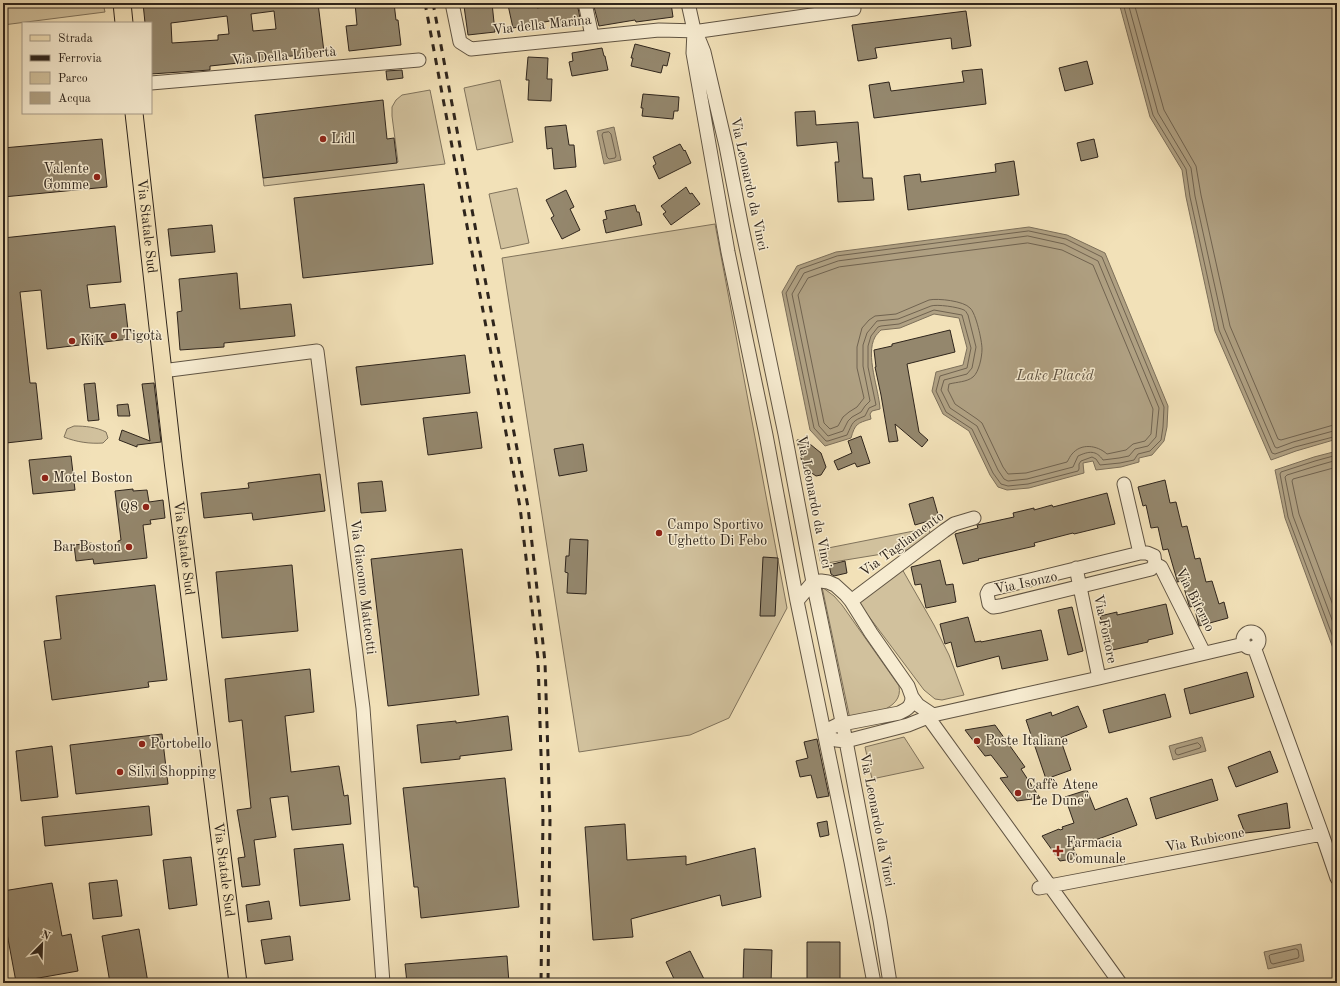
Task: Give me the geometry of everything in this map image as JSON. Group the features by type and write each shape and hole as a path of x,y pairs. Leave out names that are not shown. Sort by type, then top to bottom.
{"main road":[{"path":"122,3 124,22"},
{"name":"Via Statale Sud","path":"134,114 162,371 238,983"}],"street":[{"name":"Via della Marina","path":"452,3 460,42 471,49 659,30 694,30 854,9"},
{"path":"585,3 592,36"},
{"name":"Via Leonardo da Vinci","path":"688,3 694,30 704,52 726,146 846,741 890,983"},
{"name":"Via Leonardo da Vinci","path":"694,30 693,53 722,222 766,435 802,624 874,983"},
{"name":"Via Della Libertà","path":"152,83 419,60"},
{"name":"Via Giacomo Matteotti","path":"162,371 317,351 363,708 383,983"},
{"path":"750,356 768,353"},
{"path":"1124,484 1140,553 1151,554 1155,559 1155,564"},
{"name":"Via Tagliamento","path":"851,601 954,524 974,518"},
{"name":"Via Isonzo","path":"1140,553 989,590 987,594 989,604 993,607 1080,587 1151,569 1155,564"},
{"name":"Via Biferno","path":"1155,564 1160,567 1204,653"},
{"name":"Via Isonzo","path":"1076,568 1080,587"},
{"path":"798,601 813,582 821,581 835,585 851,601 918,705 930,716 1044,887 1120,983"},
{"name":"Via Fortore","path":"1080,587 1100,678"},
{"path":"802,624 807,619 814,617 818,619 822,626"},
{"path":"930,716 899,713 832,727 825,736 836,740 846,741 908,725 930,716 1204,653 1249,646 1322,834 1337,878"},
{"path":"899,713 910,707 912,703 910,692"},
{"path":"841,817 848,823 855,856 860,860 868,860"},
{"name":"Via Rubicone","path":"1044,887 1322,834"}],"green space":[{"path":"3,3 103,3 105,12 22,22 3,25"},
{"path":"500,80 513,142 477,150 464,88"},
{"path":"430,90 445,164 264,186 263,178 398,162 392,107 396,100 402,95"},
{"path":"517,188 529,243 501,249 489,194"},
{"name":"Campo Sportivo Ughetto Di Febo","path":"715,224 787,608 729,718 690,735 579,752 502,258"},
{"path":"74,426 90,427 102,430 106,432 108,438 103,443 93,443 64,437 67,429"},
{"path":"929,528 931,538 919,548 821,564 818,550"},
{"path":"902,569 934,625 949,655 964,695 942,700 935,699 924,690 858,602"},
{"path":"822,587 834,596 842,605 899,686 899,694 896,701 890,706 874,713 850,719"},
{"path":"904,737 924,768 872,779 865,747"}],"water":[{"path":"1119,3 1337,3 1337,439 1271,460 1215,331 1186,197 1182,170 1150,117"},
{"path":"614,127 621,160 604,164 597,131"},
{"name":"Lake Placid","path":"1029,227 1067,235 1105,253 1168,406 1167,427 1164,441 1152,455 1139,458 1139,462 1121,467 1096,470 1093,461 1083,463 1084,473 1029,488 1007,490 998,487 990,475 969,431 943,414 932,391 936,372 963,365 967,348 959,318 934,314 900,328 881,330 877,334 872,344 871,353 880,409 872,411 870,414 871,419 855,427 851,438 825,446 810,430 782,292 797,266 836,252"},
{"path":"1337,451 1337,659 1285,518 1275,470"},
{"path":"1202,737 1206,751 1173,760 1169,746"},
{"path":"1301,944 1304,961 1268,969 1264,952"}],"building":[{"path":"143,3 318,3 324,52 210,66 210,70 152,74 152,22 145,22","holes":["274,11 276,29 253,31 251,14","227,16 229,34 218,35 218,40 172,43 171,23"]},
{"path":"355,3 394,3 401,45 349,51 346,26 357,25"},
{"path":"492,3 495,32 468,35 464,6"},
{"path":"516,3 536,3 537,8 566,3 577,3 581,23 556,28 555,20 513,28 508,5"},
{"path":"593,3 671,3 673,17 636,22 635,20 599,26"},
{"path":"966,11 971,46 952,49 951,38 875,48 877,58 858,61 852,25"},
{"path":"635,44 670,53 667,66 663,65 661,73 631,66 633,58 631,58"},
{"path":"602,48 608,70 572,76 569,62 573,61 572,53"},
{"path":"528,57 548,58 547,79 552,79 551,101 528,100 529,80 526,80"},
{"path":"1087,61 1093,84 1065,91 1059,68"},
{"path":"982,69 986,104 874,118 869,85 889,82 891,91 964,82 962,71"},
{"path":"402,70 403,78 387,80 386,71"},
{"path":"643,94 679,97 678,111 674,111 673,119 642,116 643,108 641,108"},
{"name":"Lidl","path":"383,100 387,139 394,138 397,163 263,178 255,115"},
{"path":"815,111 816,125 858,122 863,178 872,178 874,200 838,202 835,162 839,162 837,142 797,146 795,112"},
{"path":"566,125 569,145 574,145 576,167 554,169 552,148 547,149 545,127"},
{"path":"102,139 107,187 3,197 3,148"},
{"path":"1094,139 1098,157 1081,161 1077,143"},
{"path":"680,144 684,151 685,150 691,163 659,179 653,166 656,164 653,157"},
{"path":"1014,161 1019,195 908,210 904,176 920,174 921,182 996,172 995,164"},
{"path":"424,184 433,264 303,278 294,198"},
{"path":"686,187 690,194 692,193 700,204 671,225 663,214 666,212 661,206"},
{"path":"566,190 574,207 570,209 580,230 562,239 551,218 554,216 546,200"},
{"path":"635,205 637,212 639,212 642,225 606,233 603,220 607,219 605,211"},
{"path":"212,225 215,252 171,256 168,229"},
{"path":"115,226 121,282 87,285 90,308 125,304 129,339 47,349 41,290 20,292 30,383 36,383 42,439 6,443 3,418 3,238"},
{"path":"237,273 240,309 291,304 295,336 224,343 224,347 180,350 177,312 182,311 179,279"},
{"path":"950,330 955,352 907,364 919,432 928,440 922,447 895,424 898,441 889,442 875,367 874,350 892,346 892,344"},
{"path":"465,355 470,393 361,405 356,367"},
{"path":"95,383 99,420 88,421 84,384"},
{"path":"154,383 161,442 137,445 137,447 119,440 122,430 150,441 142,384"},
{"path":"128,404 130,416 118,416 117,405"},
{"path":"477,412 482,448 428,455 423,418"},
{"path":"861,436 870,463 857,467 855,463 838,470 834,461 852,453 848,441"},
{"path":"797,440 805,440 821,453 826,467 821,475 816,476 803,467"},
{"path":"583,444 587,471 559,476 554,449"},
{"path":"71,456 75,490 33,494 29,460"},
{"path":"320,474 325,511 253,520 252,513 204,518 201,493 249,488 248,483"},
{"path":"1165,480 1170,503 1176,502 1182,527 1187,526 1195,559 1200,558 1206,582 1212,581 1219,604 1224,602 1228,618 1199,626 1194,606 1190,607 1189,605 1182,581 1177,582 1168,549 1163,550 1158,527 1151,528 1146,505 1143,506 1138,487"},
{"path":"382,481 386,511 361,513 358,483"},
{"path":"133,489 133,491 147,490 149,502 163,500 165,518 150,520 151,524 143,525 147,558 94,564 93,559 76,561 74,545 92,543 93,548 118,545 118,541 121,540 115,491"},
{"path":"1107,493 1115,524 1034,543 1035,546 978,559 979,560 963,564 955,534 978,528 977,525 1014,517 1013,513 1034,508 1034,510 1052,505 1053,507"},
{"path":"933,497 939,518 915,525 909,504"},
{"path":"570,539 588,540 586,594 567,593 568,573 565,572 566,556 569,556"},
{"path":"462,549 479,695 388,706 371,559"},
{"path":"763,557 778,558 775,616 760,616"},
{"path":"940,560 946,585 953,584 956,602 926,608 921,584 915,585 911,567"},
{"path":"845,561 847,573 834,576 831,574 829,565"},
{"path":"292,565 298,631 222,638 216,572"},
{"path":"155,585 167,680 148,682 149,687 52,700 44,641 61,639 56,596"},
{"path":"1166,604 1173,634 1148,640 1148,642 1108,651 1100,616 1117,612 1117,615"},
{"path":"1072,607 1083,651 1068,655 1058,610"},
{"path":"968,617 975,642 1041,630 1048,660 1002,669 999,656 957,667 951,642 945,644 940,624"},
{"path":"310,669 314,712 285,716 291,772 339,766 344,796 348,795 351,824 292,830 288,796 270,798 276,837 254,840 260,885 242,887 238,858 245,857 237,810 251,808 242,720 229,722 225,679"},
{"path":"1247,672 1254,697 1190,714 1184,689"},
{"path":"1165,694 1171,717 1109,733 1103,710"},
{"path":"1078,706 1087,727 1060,738 1071,770 1046,779 1026,720 1051,712 1052,716"},
{"path":"508,716 512,750 460,756 460,759 421,763 417,725 456,721 456,723"},
{"path":"995,725 1025,767 1021,769 1040,798 1017,801 1000,778 1008,777 991,755 985,756 965,730"},
{"name":"Silvi Shopping","path":"162,734 168,784 76,794 70,745"},
{"path":"817,739 829,796 817,798 811,775 800,777 796,761 808,758 804,742"},
{"path":"52,746 58,797 21,801 16,751"},
{"path":"1270,751 1278,772 1236,787 1228,767"},
{"path":"505,778 519,907 421,918 418,887 414,887 403,788"},
{"path":"1212,779 1218,800 1156,819 1150,798"},
{"path":"1087,790 1095,810 1127,798 1137,825 1073,848 1078,858 1060,861 1042,836 1059,829 1063,829 1062,827 1074,823 1065,797"},
{"path":"1287,803 1290,828 1245,833 1238,815"},
{"path":"149,806 152,835 45,846 42,817"},
{"path":"827,821 829,835 820,837 817,823"},
{"path":"625,824 627,860 686,856 686,865 755,848 761,897 722,906 720,895 631,919 633,937 593,940 585,827"},
{"path":"343,844 350,900 300,906 294,849"},
{"path":"191,857 197,905 169,909 163,860"},
{"path":"117,880 122,916 93,919 89,883"},
{"path":"52,883 62,936 71,934 78,971 16,982 6,928 3,928 3,891"},
{"path":"269,901 272,919 248,922 246,905"},
{"path":"139,929 148,983 110,983 102,936"},
{"path":"290,936 293,960 265,964 261,940"},
{"path":"807,942 840,942 840,980 807,980"},
{"path":"744,949 772,950 771,983 743,983"},
{"path":"690,951 706,983 676,983 666,962"},
{"path":"507,956 509,983 407,983 405,964"}],"railway":[{"path":"425,3 520,507 538,659 543,817 541,983"},
{"path":"433,3 528,507 545,662 550,820 548,983"}],"place":[{"name":"Lidl","path":"323,139"},
{"name":"Valente Gomme","path":"97,177"},
{"name":"Tigotà","path":"114,336"},
{"name":"KiK","path":"72,341"},
{"name":"Motel Boston","path":"45,478"},
{"name":"Q8","path":"146,507"},
{"name":"Campo Sportivo Ughetto Di Febo","path":"659,533"},
{"name":"Bar Boston","path":"129,547"},
{"name":"Poste Italiane","path":"977,741"},
{"name":"Portobello","path":"142,744"},
{"name":"Silvi Shopping","path":"120,772"},
{"name":"Caffè Atene \"Le Dune\"","path":"1018,793"},
{"name":"Farmacia Comunale","path":"1058,851"}]}
